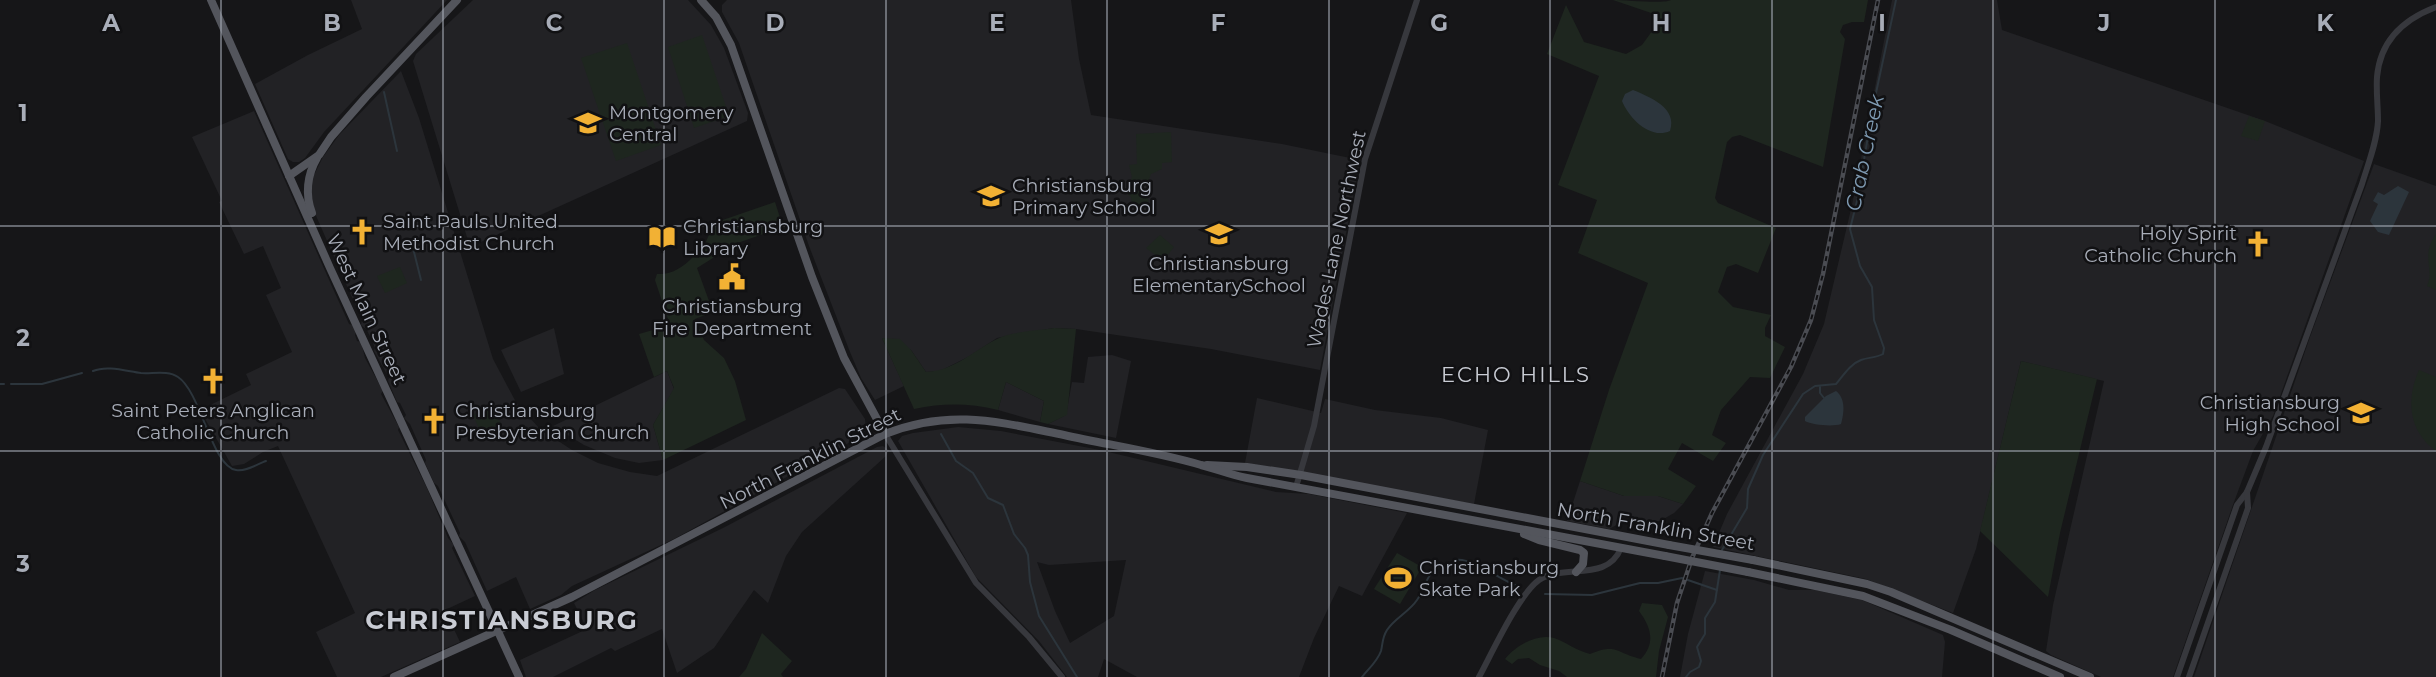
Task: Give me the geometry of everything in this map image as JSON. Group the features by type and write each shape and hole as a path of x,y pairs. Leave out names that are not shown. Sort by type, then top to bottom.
{"main road":[{"name":"West Main Street","path":"211,0 519,677"},
{"path":"313,227 307,190 313,164 331,137 366,97 457,0"},
{"path":"701,0 716,17 732,45 808,264 844,358 885,434"},
{"path":"289,176 319,155"},
{"name":"North Franklin Street","path":"394,677 572,597 885,434 919,422 972,419 1023,427 1200,465 1225,473 1863,596 2060,677"},
{"name":"North Franklin Street","path":"1200,465 1247,467 1301,475 1867,584 2090,677"},
{"path":"1512,528 1539,540 1580,550 1584,553 1584,558 1576,572"}],"street":[{"name":"Wades Lane Northwest","path":"1296,487 1314,426 1365,159 1417,0"},
{"path":"2177,677 2237,505 2247,492 2266,447 2371,156 2378,122 2377,78 2383,52 2403,24 2436,7"},
{"path":"885,434 976,583 1029,637 1062,677"},
{"path":"2189,677 2248,508 2247,492"},
{"path":"1479,677 1529,589 1552,574 1601,568 1618,555 1620,548"}],"shaded area":[{"path":"351,0 447,0 324,132 305,158 293,162 288,159 255,84 362,29"},
{"name":"Montgomery Central","path":"473,0 688,0 711,25 724,48 748,113 747,121 470,247 413,61 416,54"},
{"path":"727,0 1071,0 1079,59 1091,115 1282,144 1360,160 1320,370 1211,349 1054,328 997,338 940,371 926,372 911,350 882,338 904,386 875,400 861,378 850,352 809,246 739,43 722,12 722,5"},
{"path":"1613,0 1868,0 1864,22 1843,25 1840,32 1845,39 1823,167 1740,135 1727,142 1715,198 1718,203 1776,228 1758,273 1736,264 1727,267 1718,292 1733,307 1771,315 1765,328 1765,336 1785,347 1770,378 1750,377 1721,410 1712,435 1726,443 1713,461 1682,443 1668,469 1696,486 1683,504 1658,496 1624,496 1580,481 1609,390 1648,283 1578,253 1597,200 1558,185 1599,76 1547,54 1566,5 1584,42 1626,54 1642,45 1658,23 1657,15"},
{"path":"1892,0 1997,0 2002,30 2265,121 2364,161 2273,416 2253,451 2234,502 2173,677 2101,677 2046,651 2053,605 2104,381 2021,361 1976,549 1953,613 1866,579 1713,547 1727,514 1803,374 1824,324 1852,205"},
{"path":"702,35 729,116 694,128 668,47"},
{"path":"627,43 661,145 616,161 581,58"},
{"path":"401,71 419,118 493,359 517,404 540,429 598,463 657,476 839,388 845,389 865,419 866,429 863,435 674,539 572,586 561,595 530,609 516,577 487,591 465,542 459,536 438,486 434,483 410,424 404,418 406,415 397,402 367,330 361,325 362,320 313,209 310,188 323,157 339,135"},
{"path":"1633,90 1654,100 1666,110 1670,116 1670,131 1662,133 1648,130 1635,120 1622,101 1625,94"},
{"path":"254,111 475,596 445,610 460,642 381,677 337,677 316,632 355,613 278,446 244,464 232,466 200,410 251,385 246,374 292,352 266,295 281,288 263,246 244,254 192,137"},
{"path":"2249,116 2265,121 2258,141 2241,136"},
{"path":"1171,132 1172,162 1162,163 1162,169 1151,174 1148,182 1141,179 1135,190 1147,193 1149,205 1144,207 1143,211 1132,207 1131,197 1126,193 1132,189 1129,184 1132,177 1129,165 1137,164 1136,134"},
{"name":"Christiansburg High School","path":"2374,164 2436,186 2436,677 2194,677 2310,337"},
{"path":"2398,186 2409,192 2389,235 2378,232 2370,221 2378,204 2373,201 2378,192 2384,195"},
{"path":"775,202 783,227 729,246 697,268 713,312 695,319 704,340 724,358 735,381 746,420 663,460 653,425 674,388 667,371 654,377 639,334 670,325 655,280 657,274 672,272 693,257 699,258 714,223"},
{"path":"2436,234 2436,290 2427,286 2430,274 2429,249"},
{"path":"1160,235 1174,247 1163,261 1146,248"},
{"path":"400,267 407,283 385,293 377,276"},
{"path":"554,328 564,374 521,392 501,350"},
{"path":"1054,328 1076,329 1067,415 1048,424 1040,422 1044,401 1006,382 998,410 956,405 914,409 882,338 900,339 926,372 954,365 1001,337"},
{"path":"1112,355 1131,361 1116,438 1048,424 1066,415 1072,382 1084,383 1088,357"},
{"path":"2021,361 2097,379 2060,533 2048,597 1980,531"},
{"path":"2419,370 2436,377 2436,451 2420,434 2412,414 2412,392"},
{"path":"667,371 674,389 653,425 663,460 639,463 615,458 584,445 553,426"},
{"path":"1006,382 1044,401 1040,422 998,410"},
{"path":"1836,391 1843,402 1841,424 1823,425 1805,421 1805,417 1826,396"},
{"path":"1257,398 1321,413 1325,399 1375,410 1441,418 1488,430 1474,504 1245,463"},
{"path":"493,406 501,424 481,433 473,415"},
{"path":"958,427 1001,431 1100,450 1276,492 1309,494 1407,513 1362,596 1339,586 1299,677 1137,677 1104,659 1098,677 1067,677 1039,641 976,577 898,441 902,436","holes":["1126,560 1114,616 1070,643 1037,562 1049,565"]},
{"path":"883,446 889,450 886,456 802,532 786,556 768,603 754,590 714,648 677,673 662,629 615,651 611,648 553,677 526,677 520,660 587,629 574,603"},
{"path":"1580,481 1624,496 1658,496 1683,504 1660,521 1622,522 1609,529 1567,521"},
{"name":"Christiansburg Skate Park","path":"1397,553 1422,567 1400,604 1374,589"},
{"path":"1705,571 1789,590 1815,590 1862,600 1943,635 1945,642 1942,677 1680,677"},
{"path":"1642,603 1662,605 1668,617 1659,651 1656,677 1567,677 1529,658 1518,659 1512,664 1505,659 1527,642 1547,637 1590,654 1612,649 1641,659 1650,641 1649,629 1639,611"},
{"path":"762,633 792,661 781,674 783,677 739,677 746,669"}],"waterway":[{"name":"Crab Creek","path":"1722,550 1747,508 1748,489 1763,455 1803,394 1815,386 1836,384 1857,362 1883,354 1884,348 1874,320 1872,287 1860,266 1850,229 1896,0"},
{"path":"384,92 397,151"},
{"path":"411,240 421,280"},
{"path":"93,371 110,368 141,373 165,373 178,377 193,397 213,443 228,466 244,470 266,461"},
{"path":"11,384 42,384 82,373"},
{"name":"Crab Creek","path":"1820,387 1824,398"},
{"path":"941,434 956,461 973,473 988,498 1003,505 1014,534 1028,555 1030,582 1039,616 1077,677"},
{"path":"1457,560 1478,565 1515,585"},
{"path":"1362,677 1379,655 1387,630 1414,604 1429,576 1441,565"},
{"name":"Crab Creek","path":"1686,677 1699,667 1701,661 1697,647 1705,634 1705,618 1715,602 1720,570"},
{"path":"1545,594 1592,595 1640,583 1658,583 1682,578 1717,590"}],"railway":[{"path":"1662,677 1677,603 1692,558 1712,513 1791,367 1811,320 1823,274 1878,0"}],"place":[{"name":"Montgomery Central","path":"588,123"},
{"name":"Christiansburg Primary School","path":"991,196"},
{"name":"Saint Pauls United Methodist Church","path":"362,232"},
{"name":"Christiansburg ElementarySchool","path":"1219,234"},
{"name":"Christiansburg Library","path":"662,237"},
{"name":"Holy Spirit Catholic Church","path":"2258,244"},
{"name":"Christiansburg Fire Department","path":"732,277"},
{"name":"Saint Peters Anglican Catholic Church","path":"213,381"},
{"name":"Christiansburg High School","path":"2361,413"},
{"name":"Christiansburg Presbyterian Church","path":"434,421"},
{"name":"Christiansburg Skate Park","path":"1398,578"}],"district":[{"name":"ECHO HILLS","path":"1516,375"},
{"name":"CHRISTIANSBURG","path":"502,620"}]}
